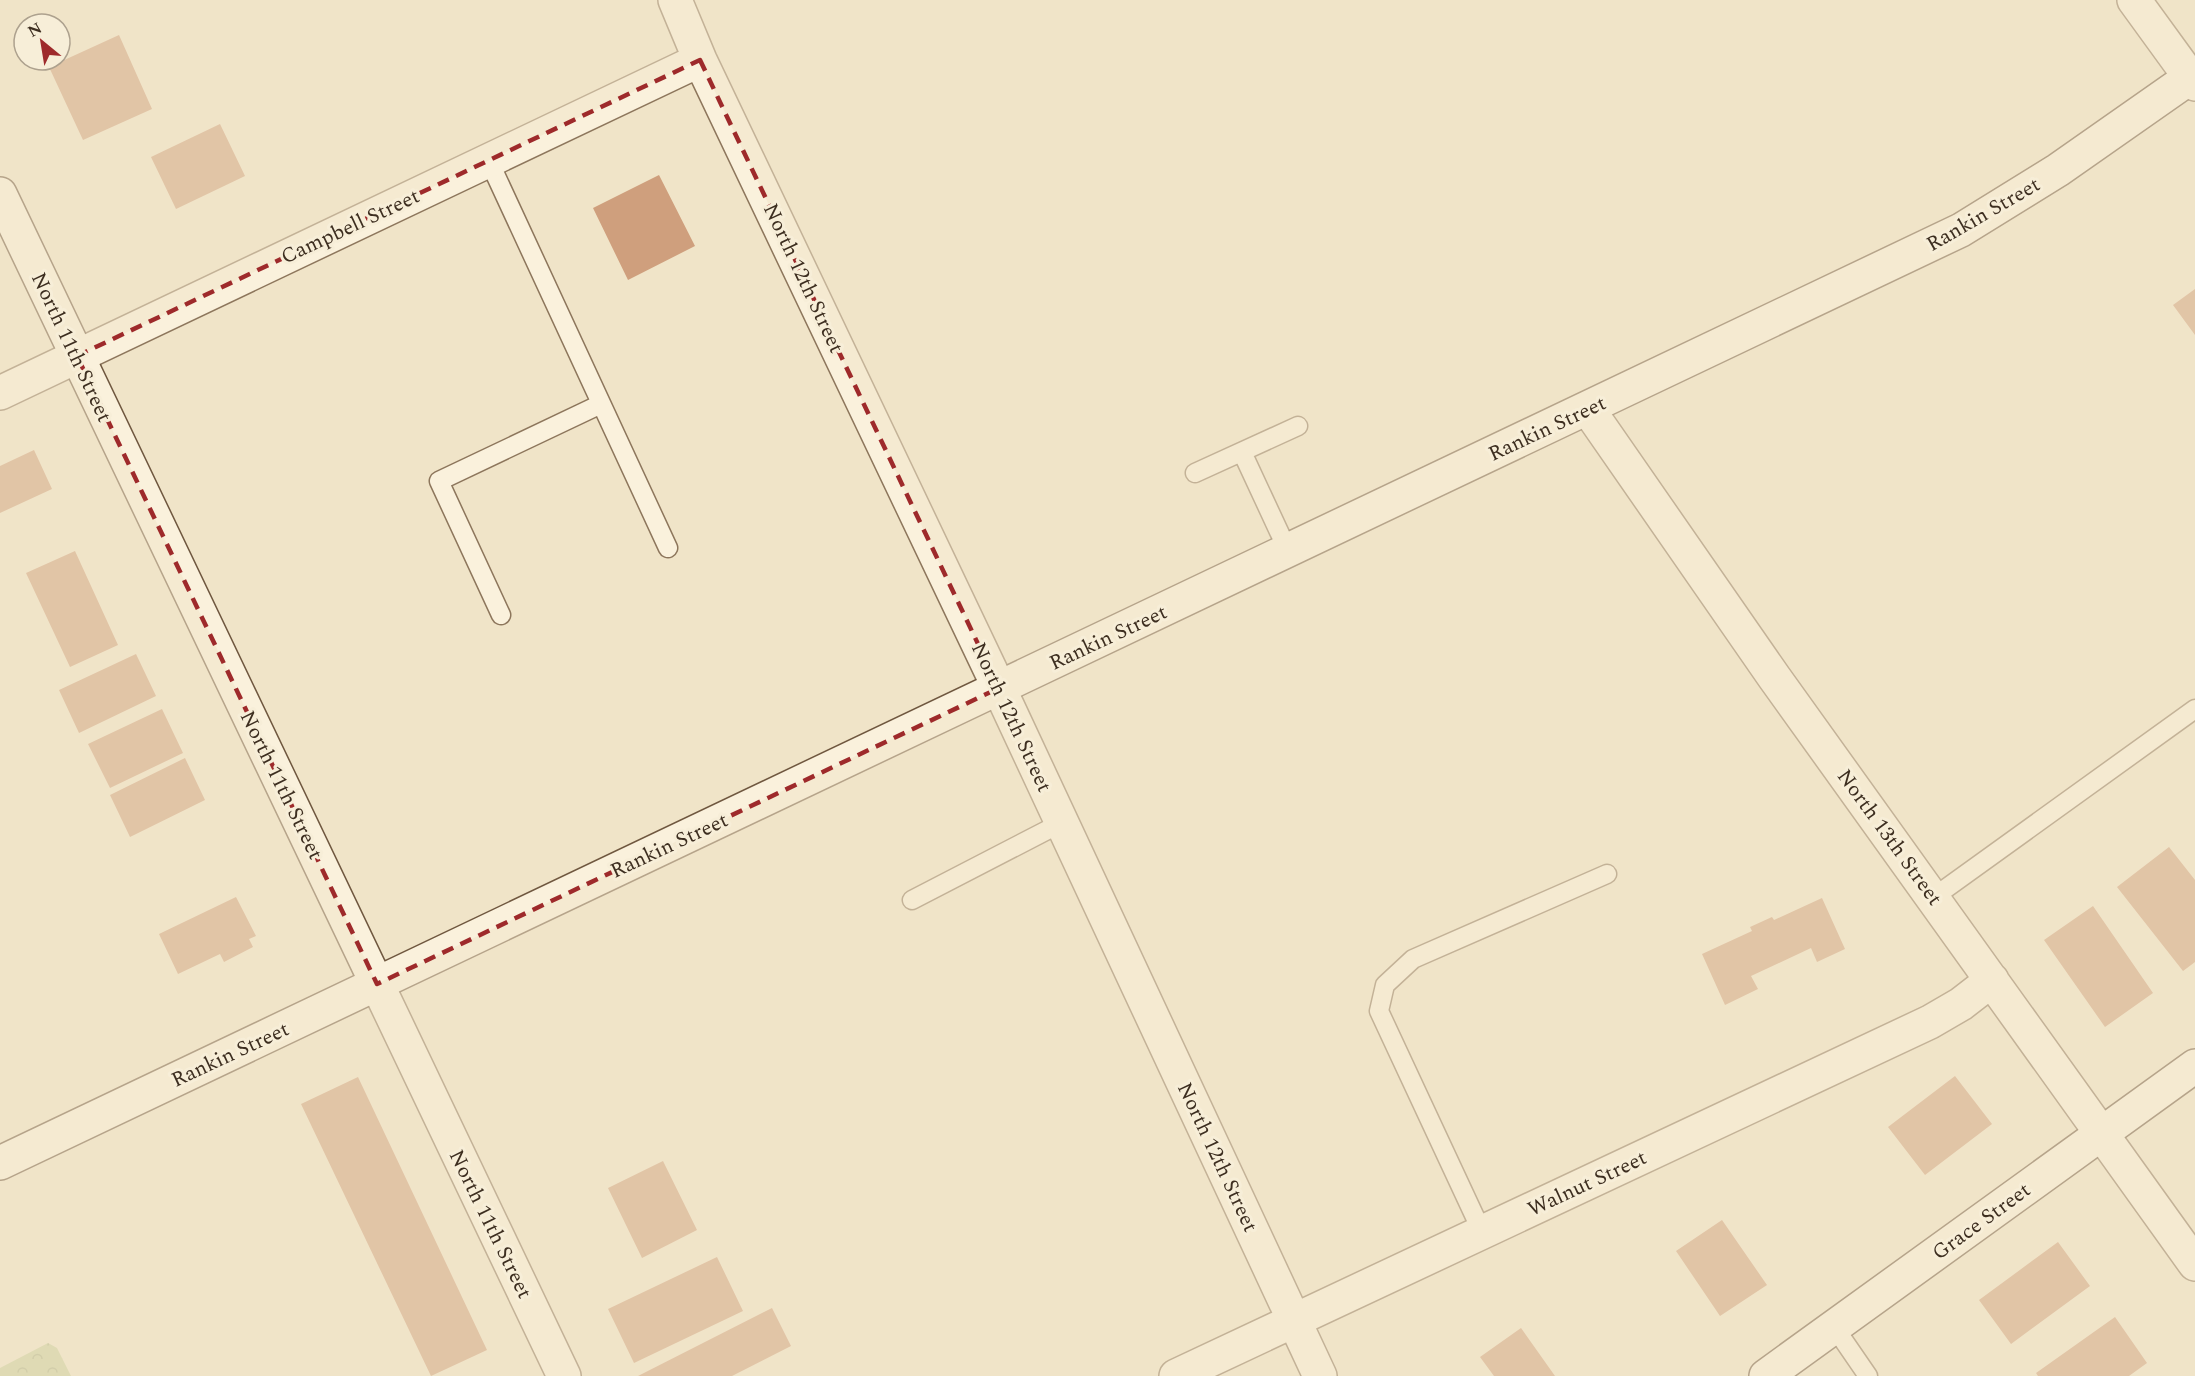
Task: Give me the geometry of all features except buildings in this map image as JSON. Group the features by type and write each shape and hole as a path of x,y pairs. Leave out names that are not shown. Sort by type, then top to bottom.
{"street":[{"name":"North 12th Street","path":"675,0 700,60 999,688 1320,1376"},
{"path":"2134,0 2193,78"},
{"name":"Campbell Street","path":"0,393 700,60"},
{"name":"Rankin Street","path":"0,1163 1961,230 2058,170 2193,78"},
{"name":"North 11th Street","path":"0,194 564,1376"},
{"name":"North 13th Street","path":"1588,409 1774,677 2195,1264"},
{"name":"Walnut Street","path":"1176,1376 1930,1022 1961,1004 1992,980"},
{"name":"Grace Street","path":"1766,1376 2195,1066"}],"lane":[{"path":"489,161 668,548"},
{"path":"501,615 439,481 601,404"},
{"path":"1195,473 1298,426"},
{"path":"1242,452 1288,551"},
{"path":"1934,897 2195,708"},
{"path":"912,900 1061,823"},
{"path":"1482,1232 1379,1011 1385,985 1413,959 1607,874"},
{"path":"1835,1328 1868,1376"}],"highlighted area":[{"path":"700,60 999,688 377,984 77,356"}],"green space":[{"path":"48,1343 57,1348 71,1376 0,1376 0,1368"}]}
